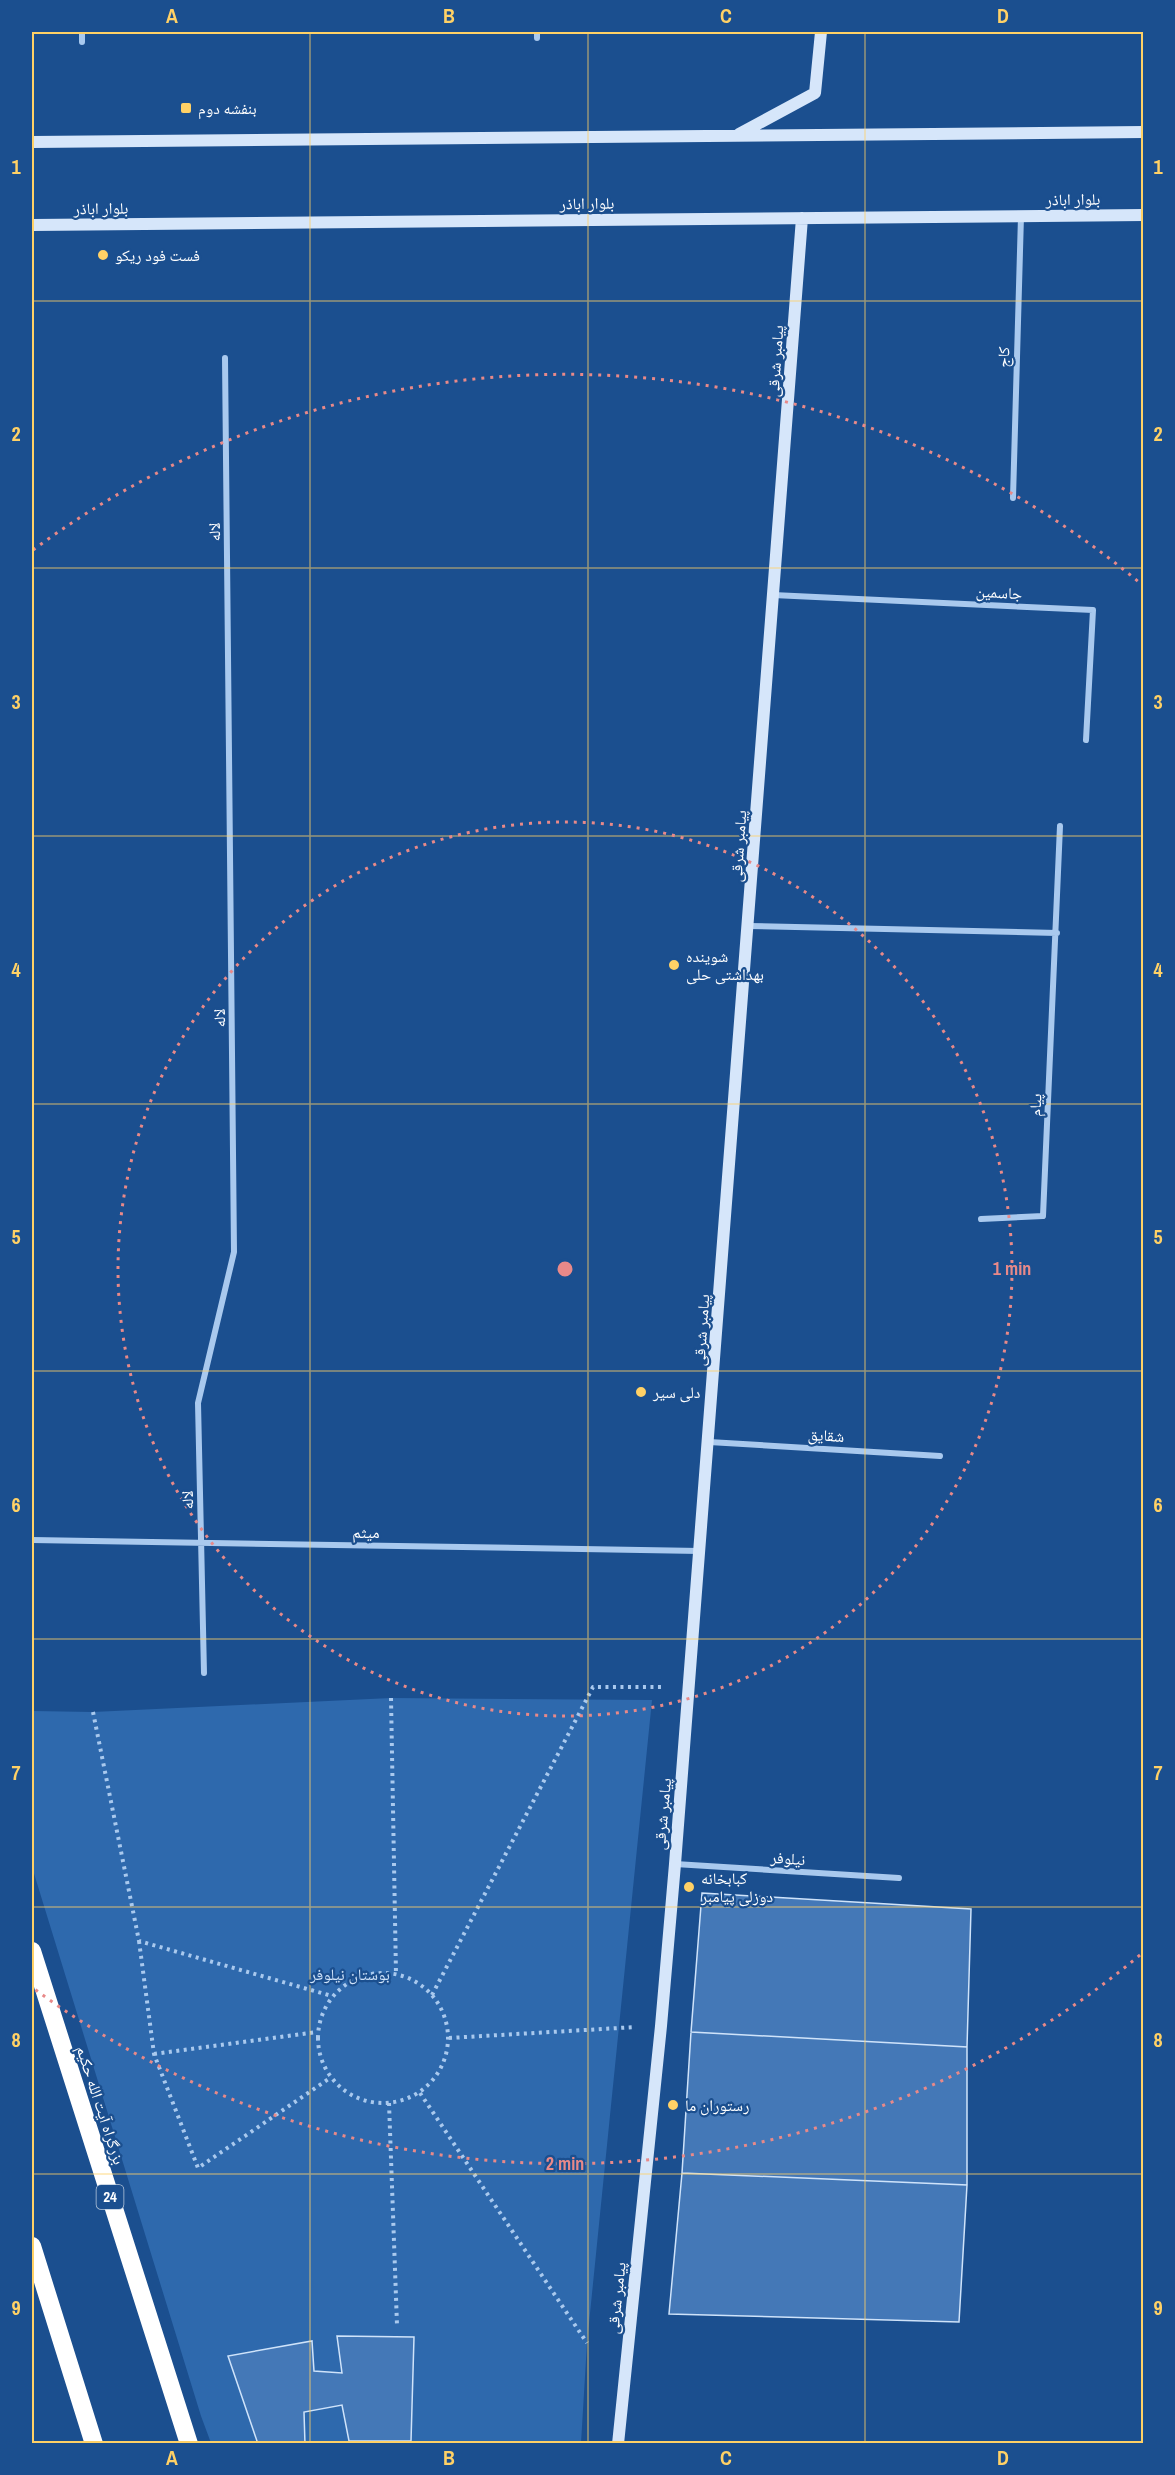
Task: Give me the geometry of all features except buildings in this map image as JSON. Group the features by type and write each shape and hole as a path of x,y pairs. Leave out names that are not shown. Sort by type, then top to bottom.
{"highway":[{"name":"بزرگراه آیت الله حکیم","path":"32,1951 189,2444"},
{"path":"32,2246 94,2444"}],"street":[{"path":"82,32 82,42"},
{"path":"736,136 815,93 821,32"},
{"path":"32,142 1143,132"},
{"name":"بلوار اباذر","path":"32,225 1143,215"},
{"name":"کاج","path":"1012,498 1021,216"},
{"name":"پیامبر شرقی","path":"618,2444 661,2026 675,1864 802,218"},
{"name":"لاله","path":"204,1673 198,1403 234,1252 225,358"},
{"name":"جاسمین","path":"773,596 1093,610 1086,740"},
{"name":"پیام","path":"981,1219 1042,1216 1057,933 1060,826"},
{"path":"748,926 1057,933"},
{"name":"شقایق","path":"709,1442 940,1456"},
{"name":"میثم","path":"32,1540 700,1551"},
{"name":"نیلوفر","path":"675,1864 899,1878"}],"path":[{"path":"432,1995 593,1687 689,1687"},
{"path":"391,1698 396,1974"},
{"path":"93,1712 139,1941 154,2054 198,2168 330,2078"},
{"path":"139,1941 332,1996"},
{"path":"378,1972 396,1974 416,1981 432,1995 441,2007 447,2022 449,2038 445,2060 435,2078 420,2093 405,2100 390,2103 367,2102 347,2093 330,2078 322,2064 318,2048 318,2032 322,2013 332,1996 346,1984 361,1976 378,1972"},
{"path":"449,2038 661,2026"},
{"path":"154,2054 318,2032"},
{"path":"420,2093 587,2343"},
{"path":"390,2103 397,2325"}],"green space":[{"name":"بوستان نیلوفر","path":"391,1698 652,1700 587,2343 581,2443 211,2443 32,1867 32,1711 93,1712"}],"place":[{"name":"بنفشه دوم","path":"186,108"},
{"name":"فست فود ریکو","path":"103,255"},
{"name":"شوینده بهداشتی حلی","path":"674,965"},
{"name":"دلی سیر","path":"641,1392"},
{"name":"کبابخانه دوزلی پیامبر","path":"689,1887"},
{"name":"رستوران ما","path":"673,2105"}]}
